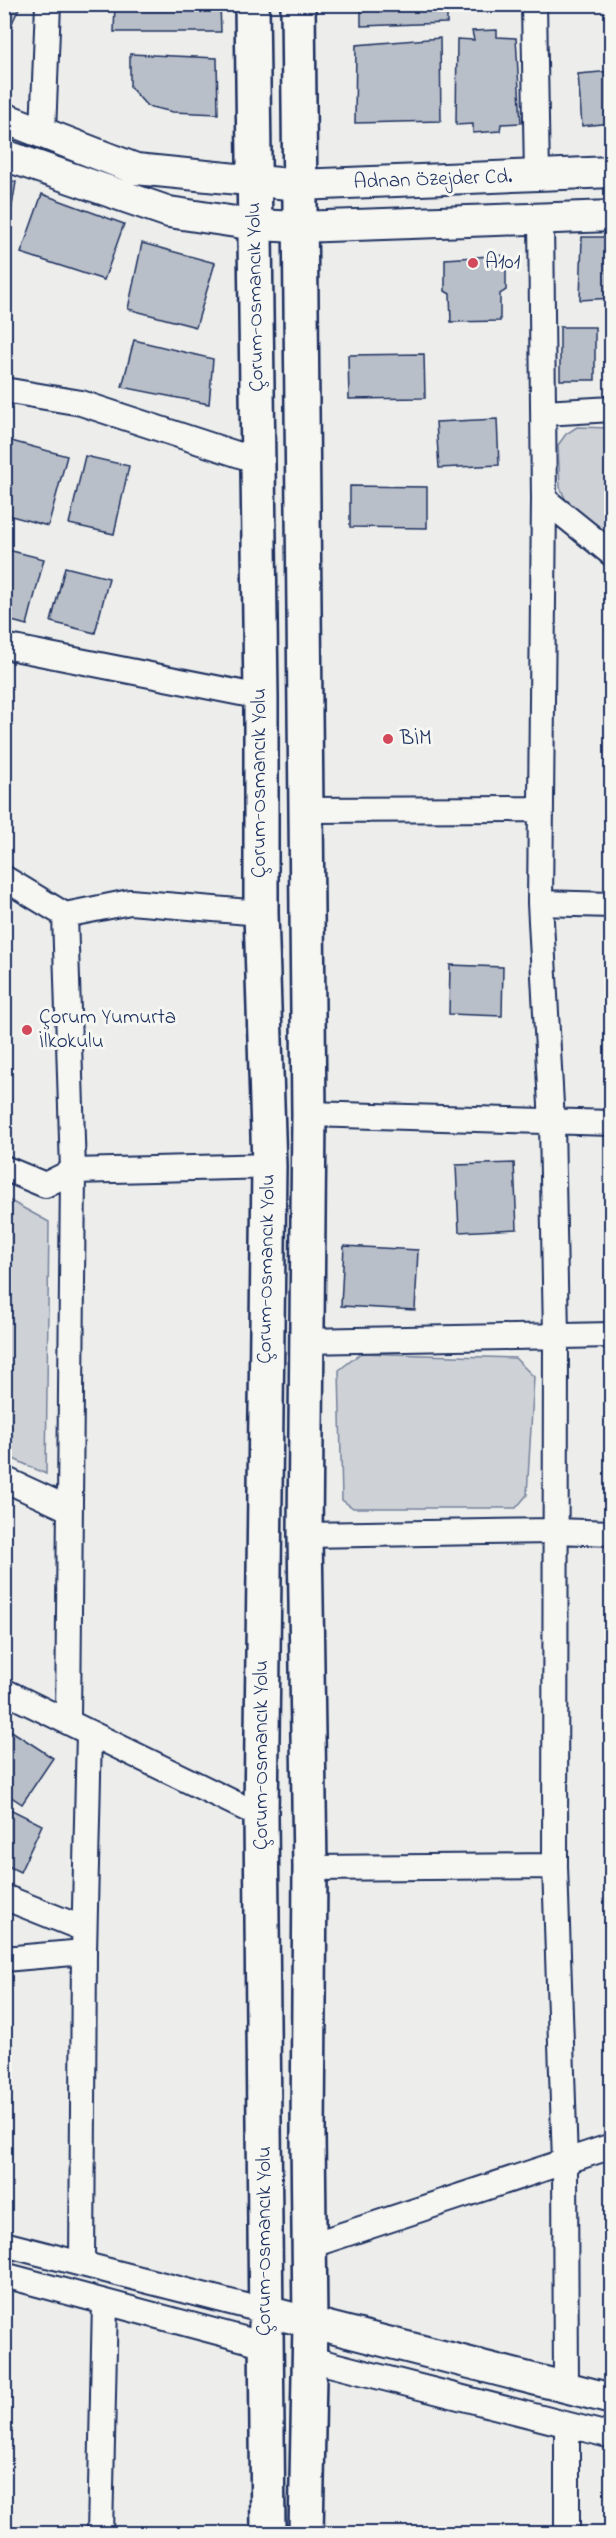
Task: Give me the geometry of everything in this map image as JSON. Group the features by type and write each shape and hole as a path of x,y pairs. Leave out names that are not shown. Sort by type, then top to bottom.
{"highway":[{"name":"Çorum-Osmancık Yolu","path":"252,4 261,697 261,913 269,1166 261,1816 268,2534"},
{"name":"Çorum-Osmancık Yolu","path":"298,4 309,1114 305,1535 310,1868 310,2323 306,2534"}],"street":[{"path":"43,132 48,4"},
{"path":"534,4 537,176"},
{"name":"Adnan Özejder Cd.","path":"4,118 136,169 299,185 612,172"},
{"name":"Adnan Özejder Cd.","path":"4,155 169,212 256,225 299,227 612,216"},
{"path":"541,219 544,499 540,903 552,1123 556,1335 555,1866 565,2161 566,2389"},
{"path":"4,390 81,403 258,461"},
{"path":"544,413 612,409"},
{"path":"544,499 612,554"},
{"path":"4,646 261,697"},
{"path":"305,810 542,809"},
{"path":"4,878 65,915 130,903 261,913"},
{"path":"540,903 612,905"},
{"path":"65,915 73,1171 69,1509 79,1727 84,1940 82,2264"},
{"path":"309,1114 612,1123"},
{"path":"5,1169 45,1185 73,1171 269,1166"},
{"path":"306,1341 612,1335"},
{"path":"4,1479 69,1509"},
{"path":"305,1535 555,1531 612,1533"},
{"path":"4,1691 261,1816"},
{"path":"310,1868 555,1866"},
{"path":"4,1897 84,1940"},
{"path":"4,1959 84,1940"},
{"path":"309,2246 612,2146"},
{"path":"4,2244 612,2399"},
{"path":"4,2275 266,2345"},
{"path":"100,2534 105,2302"},
{"path":"309,2358 612,2436"},
{"path":"567,2425 567,2534"}],"shaded area":[{"path":"577,427 611,428 611,536 567,503 560,487 558,445 566,434"},
{"path":"5,1198 49,1222 46,1474 5,1455"},
{"path":"361,1353 515,1358 534,1377 527,1495 516,1508 353,1508 342,1500 339,1370"}],"building":[{"path":"4,4 21,4 4,40"},
{"path":"115,4 220,4 221,32 114,32"},
{"path":"361,4 447,4 447,23 361,26"},
{"path":"497,30 497,37 516,38 521,123 501,124 500,131 473,133 473,124 456,125 457,39 474,40 472,31"},
{"path":"440,38 441,121 355,123 356,45"},
{"path":"130,54 217,58 218,114 173,112 147,106 130,87"},
{"path":"612,71 612,123 582,126 578,74"},
{"path":"4,178 16,182 4,253"},
{"path":"42,194 124,224 104,280 21,253"},
{"path":"582,237 612,237 612,298 580,300"},
{"path":"142,243 215,263 196,327 128,309"},
{"path":"506,255 506,290 500,294 500,321 451,322 450,294 445,291 445,259"},
{"path":"560,327 595,327 595,380 560,380"},
{"path":"134,340 213,359 209,404 122,387"},
{"path":"424,354 425,398 349,399 348,355"},
{"path":"497,419 499,465 439,468 436,422"},
{"path":"4,439 67,456 48,526 4,514"},
{"path":"85,456 129,466 114,534 69,524"},
{"path":"350,486 427,487 427,528 350,527"},
{"path":"4,549 44,559 27,625 4,619"},
{"path":"65,567 109,578 95,633 51,622"},
{"path":"450,965 503,967 502,1016 449,1014"},
{"path":"514,1163 517,1229 459,1232 456,1165"},
{"path":"344,1246 418,1250 415,1310 341,1306"},
{"path":"4,1726 53,1758 22,1804 4,1792"},
{"path":"4,1806 42,1825 20,1872 4,1864"}],"place":[{"name":"A101","path":"473,263"},
{"name":"BİM","path":"388,739"},
{"name":"Çorum Yumurta İlkokulu","path":"27,1030"}]}
